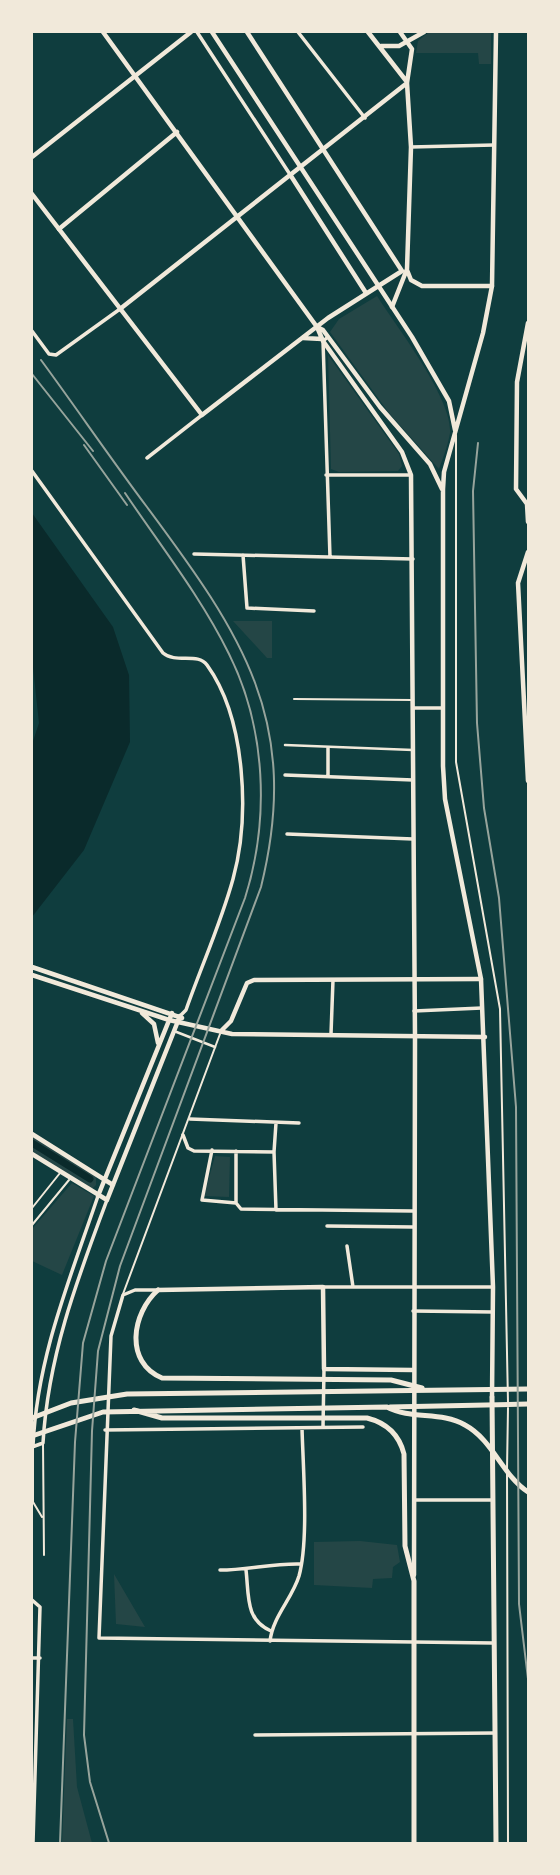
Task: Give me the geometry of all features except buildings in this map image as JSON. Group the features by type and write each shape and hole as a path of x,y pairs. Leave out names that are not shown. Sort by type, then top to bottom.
{"main road":[{"path":"103,32 317,327 328,337 380,407 430,464 443,489"},
{"path":"32,157 191,32"},
{"path":"212,32 379,287 449,401 456,434"},
{"path":"247,32 411,280 422,286 492,286"},
{"path":"368,32 407,83"},
{"path":"392,308 404,270 411,147 407,83 412,49 400,32"},
{"path":"380,46 394,47 409,43 424,32"},
{"path":"496,32 492,286 483,333 443,489 445,799 481,979 485,1037 493,1287 492,1500 496,1843"},
{"path":"120,309 407,83"},
{"path":"59,229 177,132"},
{"path":"291,176 366,293"},
{"path":"32,194 202,415 317,327 404,270"},
{"path":"528,323 517,382 516,489 527,504 528,522"},
{"path":"317,327 322,340 402,452 411,475 415,1037 414,1843"},
{"path":"302,338 322,340"},
{"path":"528,552 519,583 528,781"},
{"path":"32,967 221,1032 485,1037"},
{"path":"32,975 169,1020 179,1019"},
{"path":"221,1032 229,1025 249,981 481,979"},
{"path":"128,1006 151,1019 156,1028 158,1046"},
{"path":"98,1196 172,1013"},
{"path":"32,1154 107,1200 179,1019"},
{"path":"32,1134 113,1185"},
{"path":"414,1370 324,1369 323,1287 158,1290 145,1303 137,1325 136,1349 147,1368 162,1378 391,1380 429,1390"},
{"path":"32,1418 71,1403 127,1394 528,1390"},
{"path":"32,1436 103,1412 134,1410 528,1404"},
{"path":"387,1407 397,1413 449,1417 467,1426 483,1439 502,1468 528,1492"},
{"path":"134,1410 162,1418 376,1420 394,1431 401,1441 405,1477 405,1546 414,1581"}],"street":[{"path":"197,32 291,176"},
{"path":"298,32 365,118"},
{"path":"411,147 494,145"},
{"path":"32,331 49,354 61,353 120,309"},
{"path":"328,337 322,340 330,557"},
{"path":"148,458 202,415"},
{"path":"32,471 163,653 172,659 198,659 207,664 229,712 237,741 242,780 242,822 236,870 186,1010 179,1019"},
{"path":"326,475 411,475"},
{"path":"194,554 413,559"},
{"path":"243,555 247,608 314,611"},
{"path":"413,708 443,708"},
{"path":"285,746 413,750"},
{"path":"328,748 328,776"},
{"path":"285,775 413,780"},
{"path":"287,834 413,839"},
{"path":"331,1034 333,980"},
{"path":"414,1011 483,1008"},
{"path":"174,1031 215,1047"},
{"path":"190,1119 299,1123"},
{"path":"276,1123 276,1210"},
{"path":"183,1135 190,1150 274,1152"},
{"path":"212,1150 201,1199 236,1203"},
{"path":"236,1151 236,1203 241,1209 413,1211"},
{"path":"98,1196 57,1311 37,1397 32,1447 43,1443 47,1396 65,1314 107,1200"},
{"path":"327,1226 413,1227"},
{"path":"348,1246 353,1287"},
{"path":"323,1287 493,1287"},
{"path":"158,1290 135,1290 123,1295 108,1351 99,1638 495,1643"},
{"path":"414,1311 493,1312"},
{"path":"323,1427 324,1369"},
{"path":"105,1430 363,1427"},
{"path":"270,1641 271,1631 295,1586 301,1564 302,1428"},
{"path":"414,1500 492,1500"},
{"path":"220,1570 246,1570 273,1563 301,1564"},
{"path":"246,1570 251,1616 262,1627 271,1631"},
{"path":"33,1843 34,1750 40,1686 40,1608 34,1600"},
{"path":"32,1658 40,1658"},
{"path":"32,1686 40,1686"},
{"path":"32,1716 38,1716"},
{"path":"255,1735 495,1733"}],"lane":[{"path":"456,434 456,762 500,1009 508,1374 508,1843"},
{"path":"294,699 413,700"},
{"path":"123,1295 221,1032"},
{"path":"32,1208 60,1172"},
{"path":"32,1225 70,1178"},
{"path":"32,1399 37,1397"},
{"path":"43,1443 44,1555"},
{"path":"32,1447 33,1502 42,1518"}],"shaded area":[{"path":"429,32 491,32 491,64 479,64 478,53 416,53 418,41"},
{"path":"377,296 422,363 443,401 450,433 439,469 389,413 330,332 339,319"},
{"path":"328,355 399,454 402,466 398,471 339,472 331,469"},
{"path":"32,513 113,627 129,675 130,742 84,850 32,917 32,744 39,723 32,658"},
{"path":"233,621 272,621 272,658 267,658"},
{"path":"32,1136 96,1176 96,1185 92,1189 32,1152"},
{"path":"215,1156 230,1157 229,1197 204,1196"},
{"path":"72,1183 94,1196 62,1275 32,1261 32,1229"},
{"path":"360,1541 397,1545 400,1562 393,1567 392,1578 373,1579 372,1588 314,1585 314,1542"},
{"path":"114,1574 145,1627 116,1624"},
{"path":"67,1719 73,1719 77,1787 92,1843 62,1843"}],"waterway":[{"path":"32,1143 90,1179"}],"tram line":[{"path":"478,443 473,491 477,723 484,808 499,898 516,1107 519,1604 528,1679"}],"railway":[{"path":"41,360 181,553 236,640 255,683 268,728 274,776 272,828 261,887 120,1266 98,1351 92,1431 84,1735 90,1782 109,1843"},
{"path":"32,374 93,451"},
{"path":"84,445 127,505"},
{"path":"60,1843 75,1442 83,1343 106,1261 245,898 253,868 261,806 257,743 251,712 229,654 193,592 125,493"}]}
